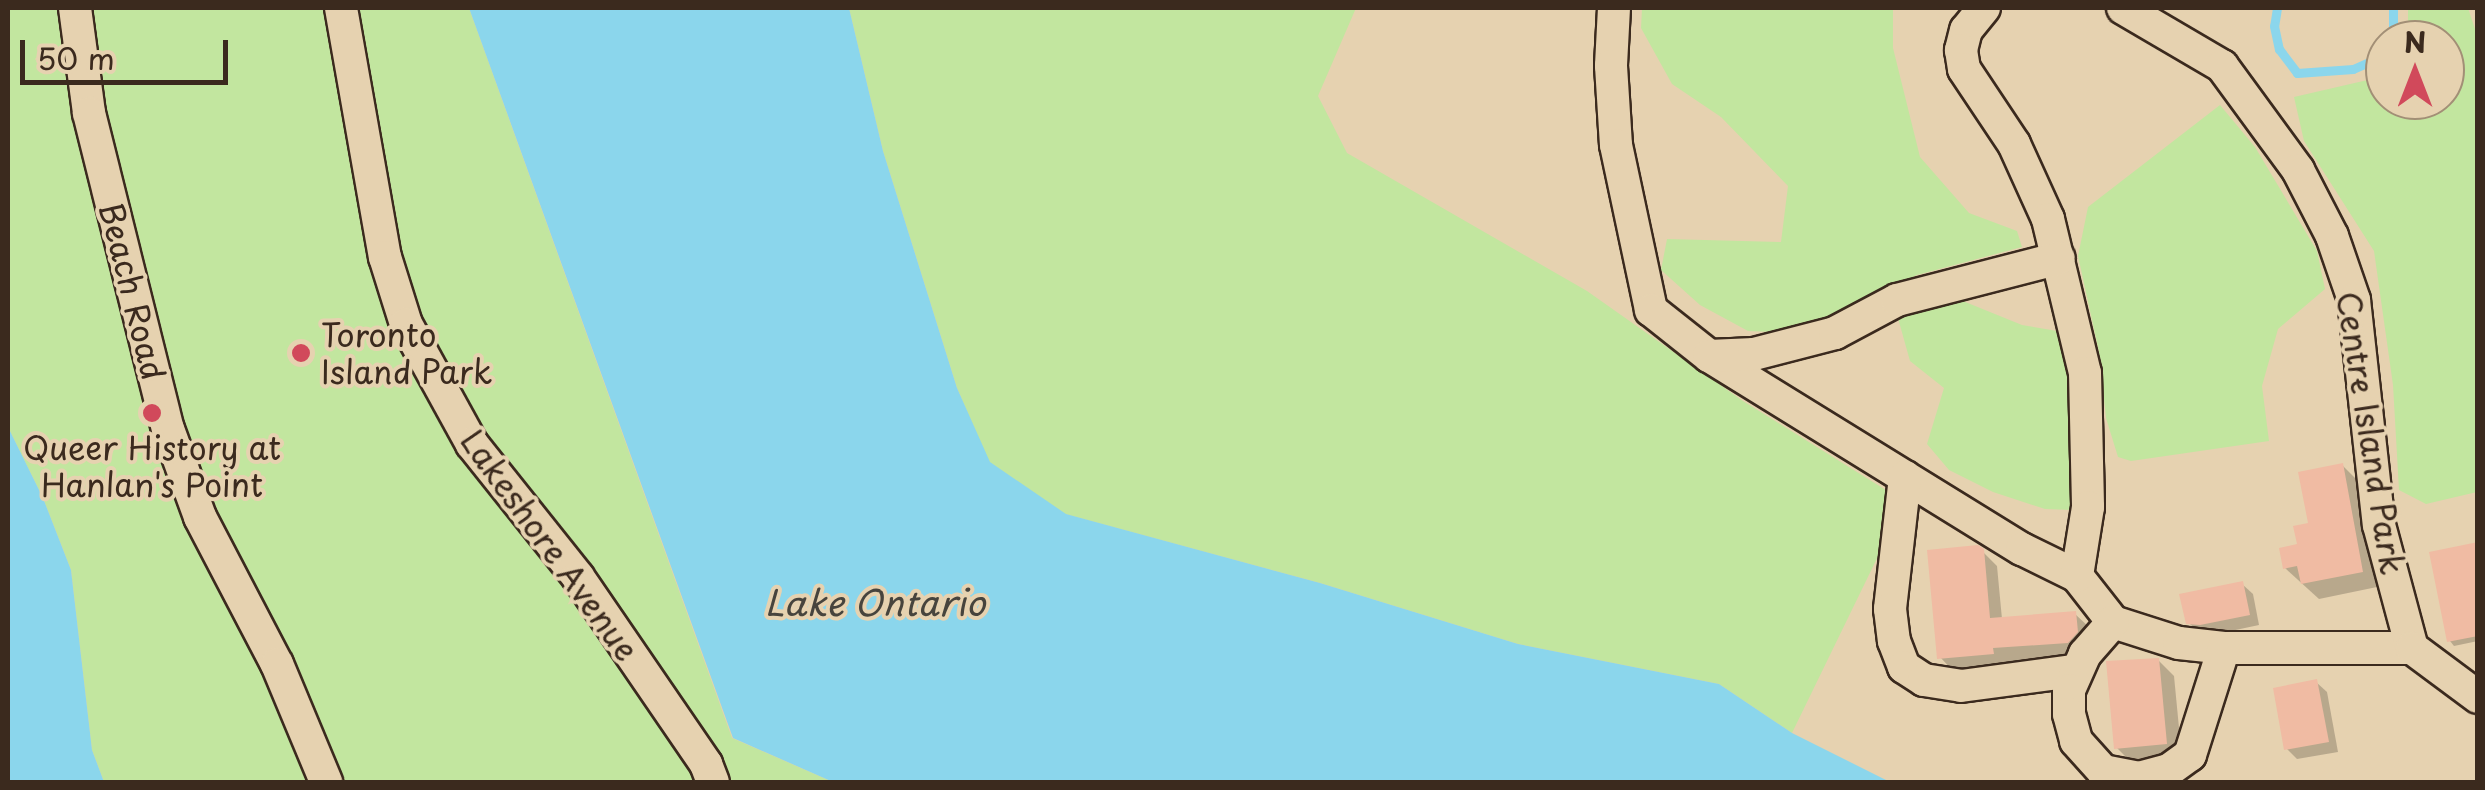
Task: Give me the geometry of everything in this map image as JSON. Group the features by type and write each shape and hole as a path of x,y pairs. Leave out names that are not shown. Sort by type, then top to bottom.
{"lane":[{"name":"Beach Road","path":"75,8 89,112 168,430 200,517 277,664 326,782"},
{"name":"Lakeshore Avenue","path":"341,8 377,218 406,324 472,444 578,577 706,764 714,782"},
{"path":"1614,8 1611,66 1616,145 1651,310 1709,356 2022,549 2077,576 2113,622 2179,643 2224,648 2412,648 2478,697"},
{"path":"1982,8 1966,30 1961,50 1964,68 2014,144 2048,219 2085,374 2088,506 2077,576"},
{"name":"Centre Island Park","path":"2123,8 2222,66 2298,170 2332,236 2354,300 2379,526 2412,648"},
{"path":"1709,356 1754,354 1836,334 1897,300 2059,258"},
{"path":"1905,477 1890,608 1894,641 1904,667 1924,680 1961,686 2074,671"},
{"path":"2113,622 2074,671 2069,714 2076,741 2103,771 2139,778 2170,770 2190,754 2224,648"}],"green space":[{"name":"Toronto Island Park","path":"8,8 469,8 732,738 833,782 104,782 92,750 71,570 43,498 8,427"},
{"path":"849,8 1356,8 1318,96 1347,153 1587,291 1743,401 1889,492 1883,546 1792,733 1719,684 1518,644 1320,583 1065,514 989,462 957,388 883,151"},
{"path":"1642,8 1893,8 1893,48 1920,157 1969,213 2017,231 2022,247 1917,275 1799,333 1748,331 1700,305 1661,270 1667,239 1781,242 1788,186 1721,117 1672,84 1641,28"},
{"path":"2408,8 2468,8 2478,38 2477,492 2426,504 2399,490 2393,385 2374,251 2304,141 2294,97 2365,81 2365,120 2465,120 2465,20 2408,20"},
{"path":"2220,105 2255,147 2317,251 2325,289 2278,329 2262,386 2269,441 2131,461 2118,457 2106,418 2099,352 2078,256 2088,207"},
{"path":"1953,297 2022,325 2063,332 2076,405 2073,510 2045,509 1993,492 1949,470 1927,444 1944,388 1910,361 1896,311"}],"water":[{"name":"Lake Ontario","path":"469,8 849,8 883,151 957,388 990,462 1066,514 1320,583 1518,644 1719,684 1792,733 1890,782 833,782 733,738"},
{"path":"8,427 43,498 71,570 92,750 104,782 8,782"}],"building":[{"path":"2343,463 2363,572 2301,584 2297,566 2283,569 2279,548 2297,544 2293,526 2308,523 2298,472"},
{"path":"2478,542 2478,636 2447,642 2429,552"},
{"path":"1978,545 1984,549 1990,618 2076,611 2078,632 2068,643 1993,648 1994,654 1937,659 1927,550"},
{"path":"2243,581 2250,615 2186,624 2179,594"},
{"path":"2159,658 2167,744 2114,749 2106,661"},
{"path":"2317,679 2329,742 2284,750 2273,688"}],"waterway":[{"path":"2277,8 2274,26 2279,49 2297,73 2353,69 2365,64"},
{"path":"2393,8 2393,20"}],"place":[{"name":"Toronto Island Park","path":"301,353"},
{"name":"Queer History at Hanlan's Point","path":"152,413"}]}
